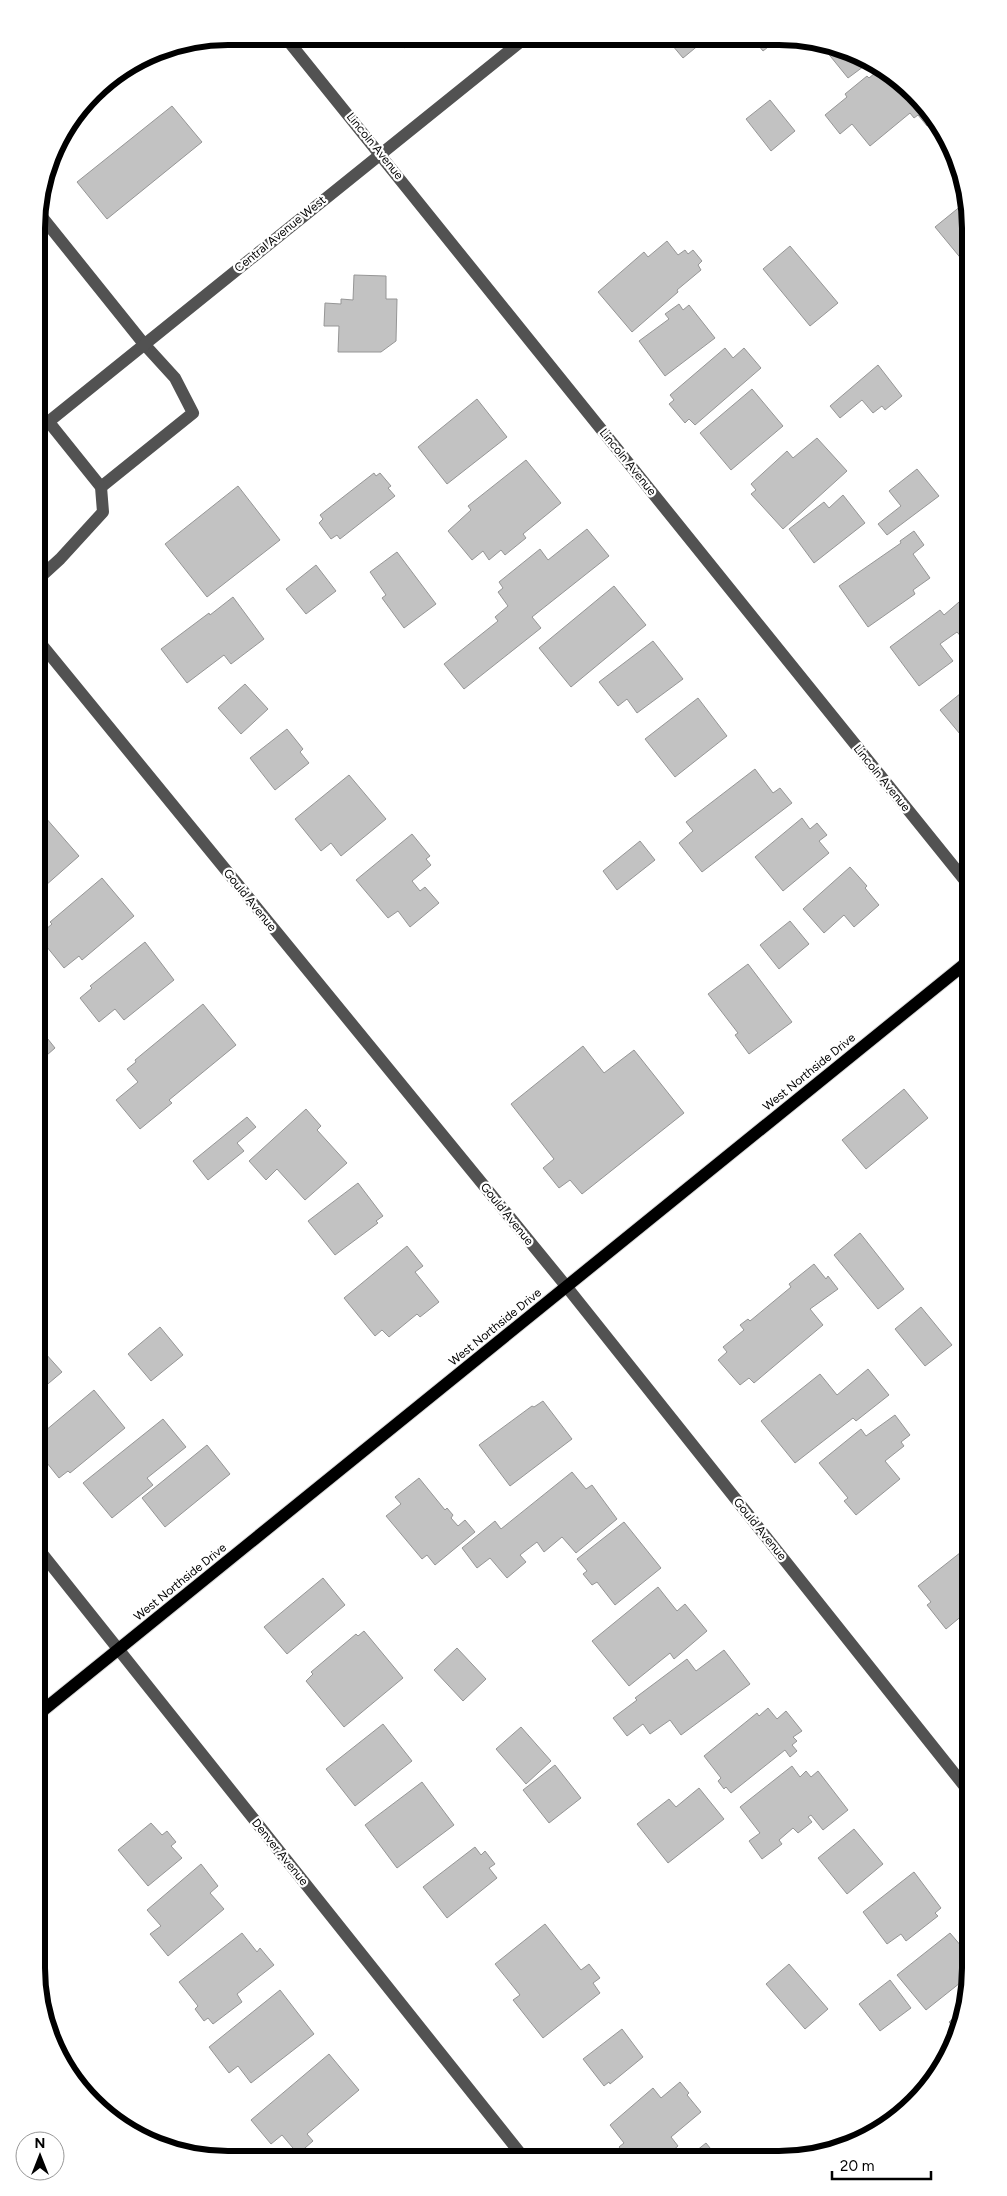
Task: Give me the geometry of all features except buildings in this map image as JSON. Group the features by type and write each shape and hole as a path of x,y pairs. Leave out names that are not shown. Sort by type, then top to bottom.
{"main road":[{"name":"West Northside Drive","path":"45,1709 962,966"}],"street":[{"name":"Lincoln Avenue","path":"292,45 962,877"},
{"name":"Central Avenue West","path":"45,424 516,45"},
{"path":"45,221 144,344 175,378 193,413 100,488"},
{"path":"45,573 103,512 100,488 48,421"},
{"name":"Gould Avenue","path":"45,649 566,1286 962,1783"},
{"name":"Denver Avenue","path":"45,1557 518,2151"}]}
